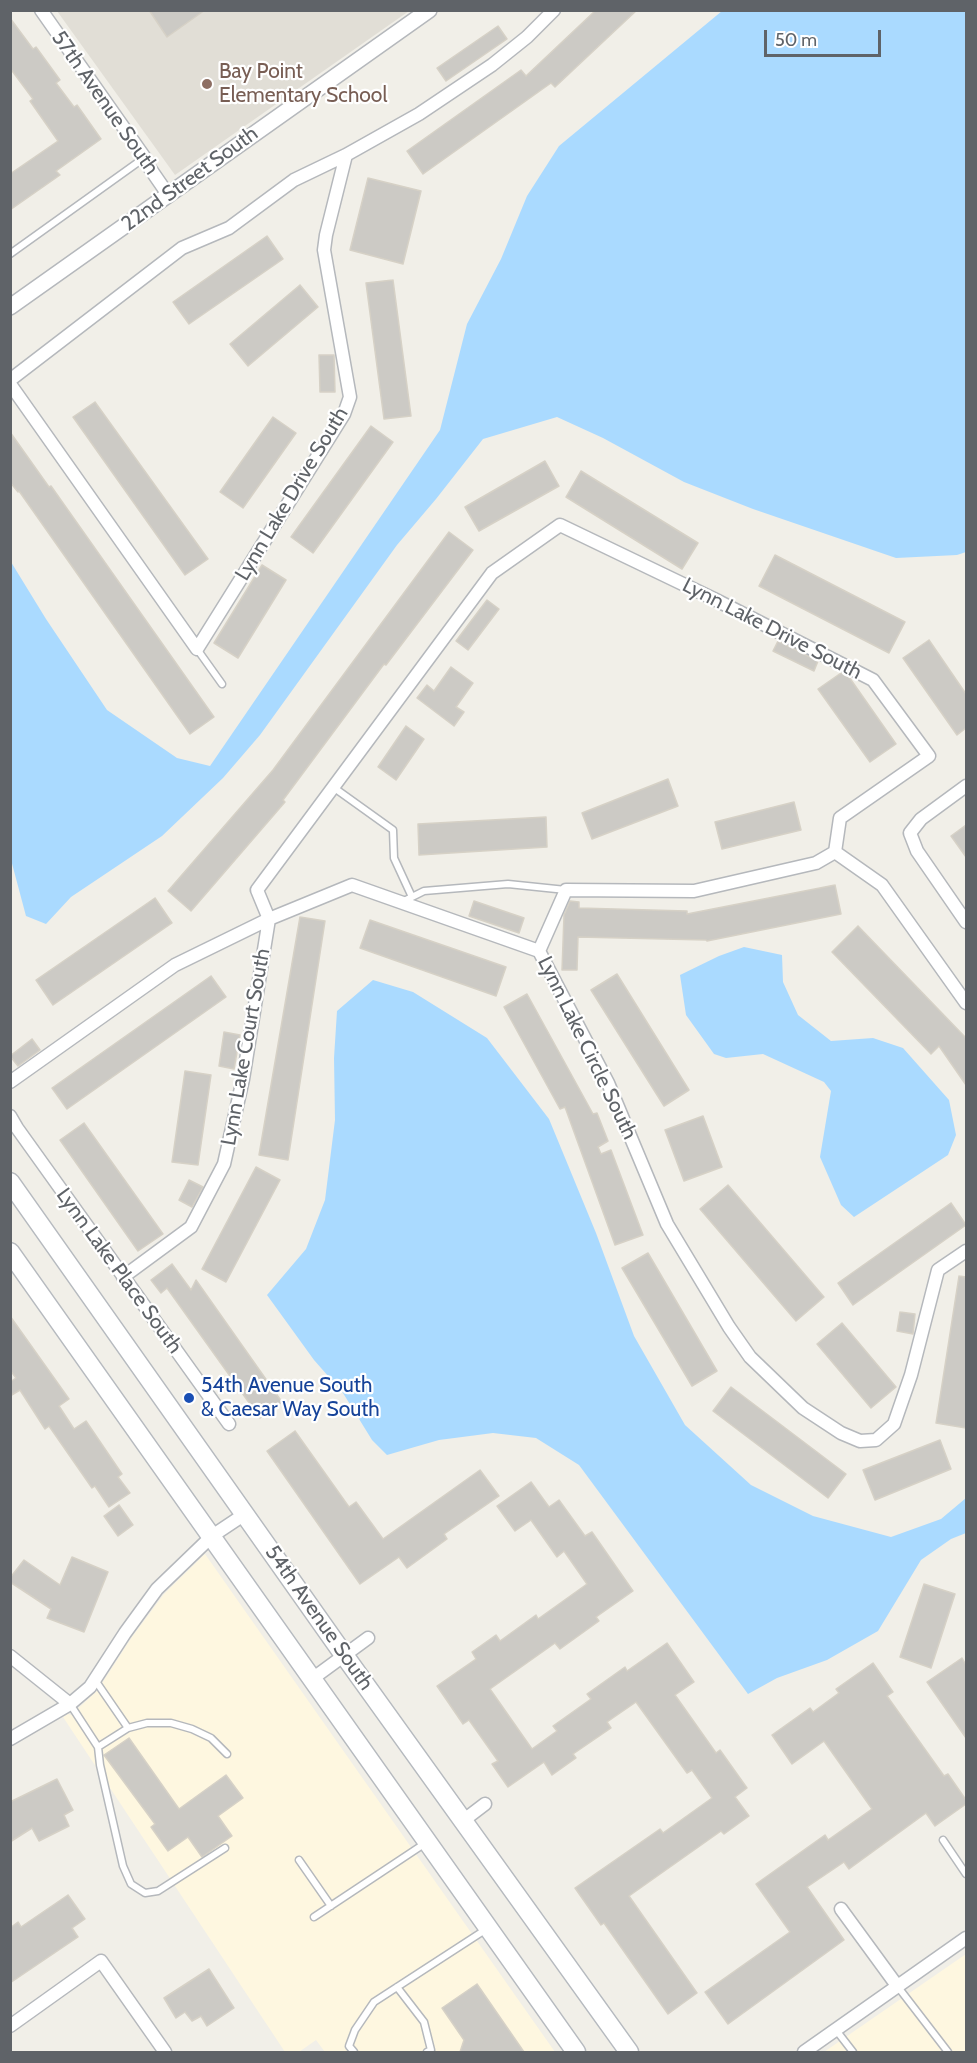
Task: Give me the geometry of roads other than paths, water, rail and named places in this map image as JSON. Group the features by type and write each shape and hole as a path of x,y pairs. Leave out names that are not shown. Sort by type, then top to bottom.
{"main road":[{"name":"54th Avenue South","path":"10,1182 629,2052"},
{"name":"54th Avenue South","path":"10,1252 576,2052"}],"street":[{"name":"57th Avenue South","path":"41,10 169,196"},
{"name":"22nd Street South","path":"10,307 429,10"},
{"path":"197,650 10,382 182,248 229,228 294,180 346,155 418,114 492,65 527,37 554,10"},
{"name":"Lynn Lake Drive South","path":"197,650 344,414 350,397 324,250 346,155"},
{"name":"Lynn Lake Drive South","path":"269,919 257,890 333,787 492,573 560,525 714,599 873,680 928,756 840,818 835,852"},
{"path":"966,786 921,819 910,833 917,851 966,922"},
{"path":"566,891 694,891 816,863 835,852 882,885 966,1003"},
{"path":"10,1082 175,965 269,919 352,885 406,899 539,951"},
{"name":"Lynn Lake Circle South","path":"566,891 539,951 608,1083 667,1224 729,1327 750,1357 802,1408 841,1433 860,1441 876,1440 894,1424 911,1375 938,1270 966,1251"},
{"name":"Lynn Lake Court South","path":"123,1277 191,1227 224,1164 243,1079 269,919"},
{"name":"Lynn Lake Place South","path":"10,1116 229,1424"},
{"path":"10,1739 70,1704 90,1687 125,1633 158,1589 212,1536 245,1514"},
{"path":"312,1679 368,1638"},
{"path":"10,1656 70,1704"},
{"path":"464,1820 485,1804"},
{"path":"841,1909 898,1986"},
{"path":"804,2052 966,1938"},
{"path":"10,2026 101,1961 165,2052"}],"lane":[{"path":"10,254 145,158"},
{"path":"197,650 222,684"},
{"path":"333,787 393,830 394,858 406,899 424,891 508,884 566,891"},
{"path":"95,1680 128,1728"},
{"path":"70,1704 98,1747 123,1866 131,1884 145,1893 158,1891 225,1848"},
{"path":"98,1747 128,1728 147,1723 171,1723 192,1728 211,1738 227,1754"},
{"path":"943,1840 966,1874"},
{"path":"314,1917 427,1842"},
{"path":"299,1860 331,1906"},
{"path":"354,2052 349,2046 355,2030 374,2002 488,1928"},
{"path":"898,1986 946,2050 937,2052"},
{"path":"397,1987 424,2022 431,2050 427,2052"},
{"path":"836,2030 853,2052"}],"water":[{"path":"722,11 966,11 966,552 957,555 896,558 753,509 684,482 603,438 557,417 483,439 397,545 260,735 223,778 162,836 71,897 46,924 26,916 10,856 11,562 107,710 177,758 210,766 440,430 467,324 501,259 527,196 559,146"},
{"path":"744,947 782,955 783,982 798,1015 831,1041 873,1038 903,1048 949,1100 956,1135 948,1155 854,1217 841,1205 820,1157 831,1091 824,1082 763,1054 726,1058 714,1054 686,1015 680,975"},
{"path":"373,980 413,992 487,1038 549,1119 596,1233 634,1336 685,1425 751,1485 813,1516 891,1537 941,1519 966,1498 966,1533 951,1539 921,1560 878,1631 827,1660 777,1678 748,1694 579,1465 536,1438 493,1433 439,1440 387,1455 372,1440 343,1393 314,1360 267,1295 306,1249 325,1200 335,1120 334,1058 337,1011"}],"place":[{"name":"Bay Point Elementary School","path":"207,84"},
{"name":"54th Avenue South & Caesar Way South","path":"189,1398"}]}
